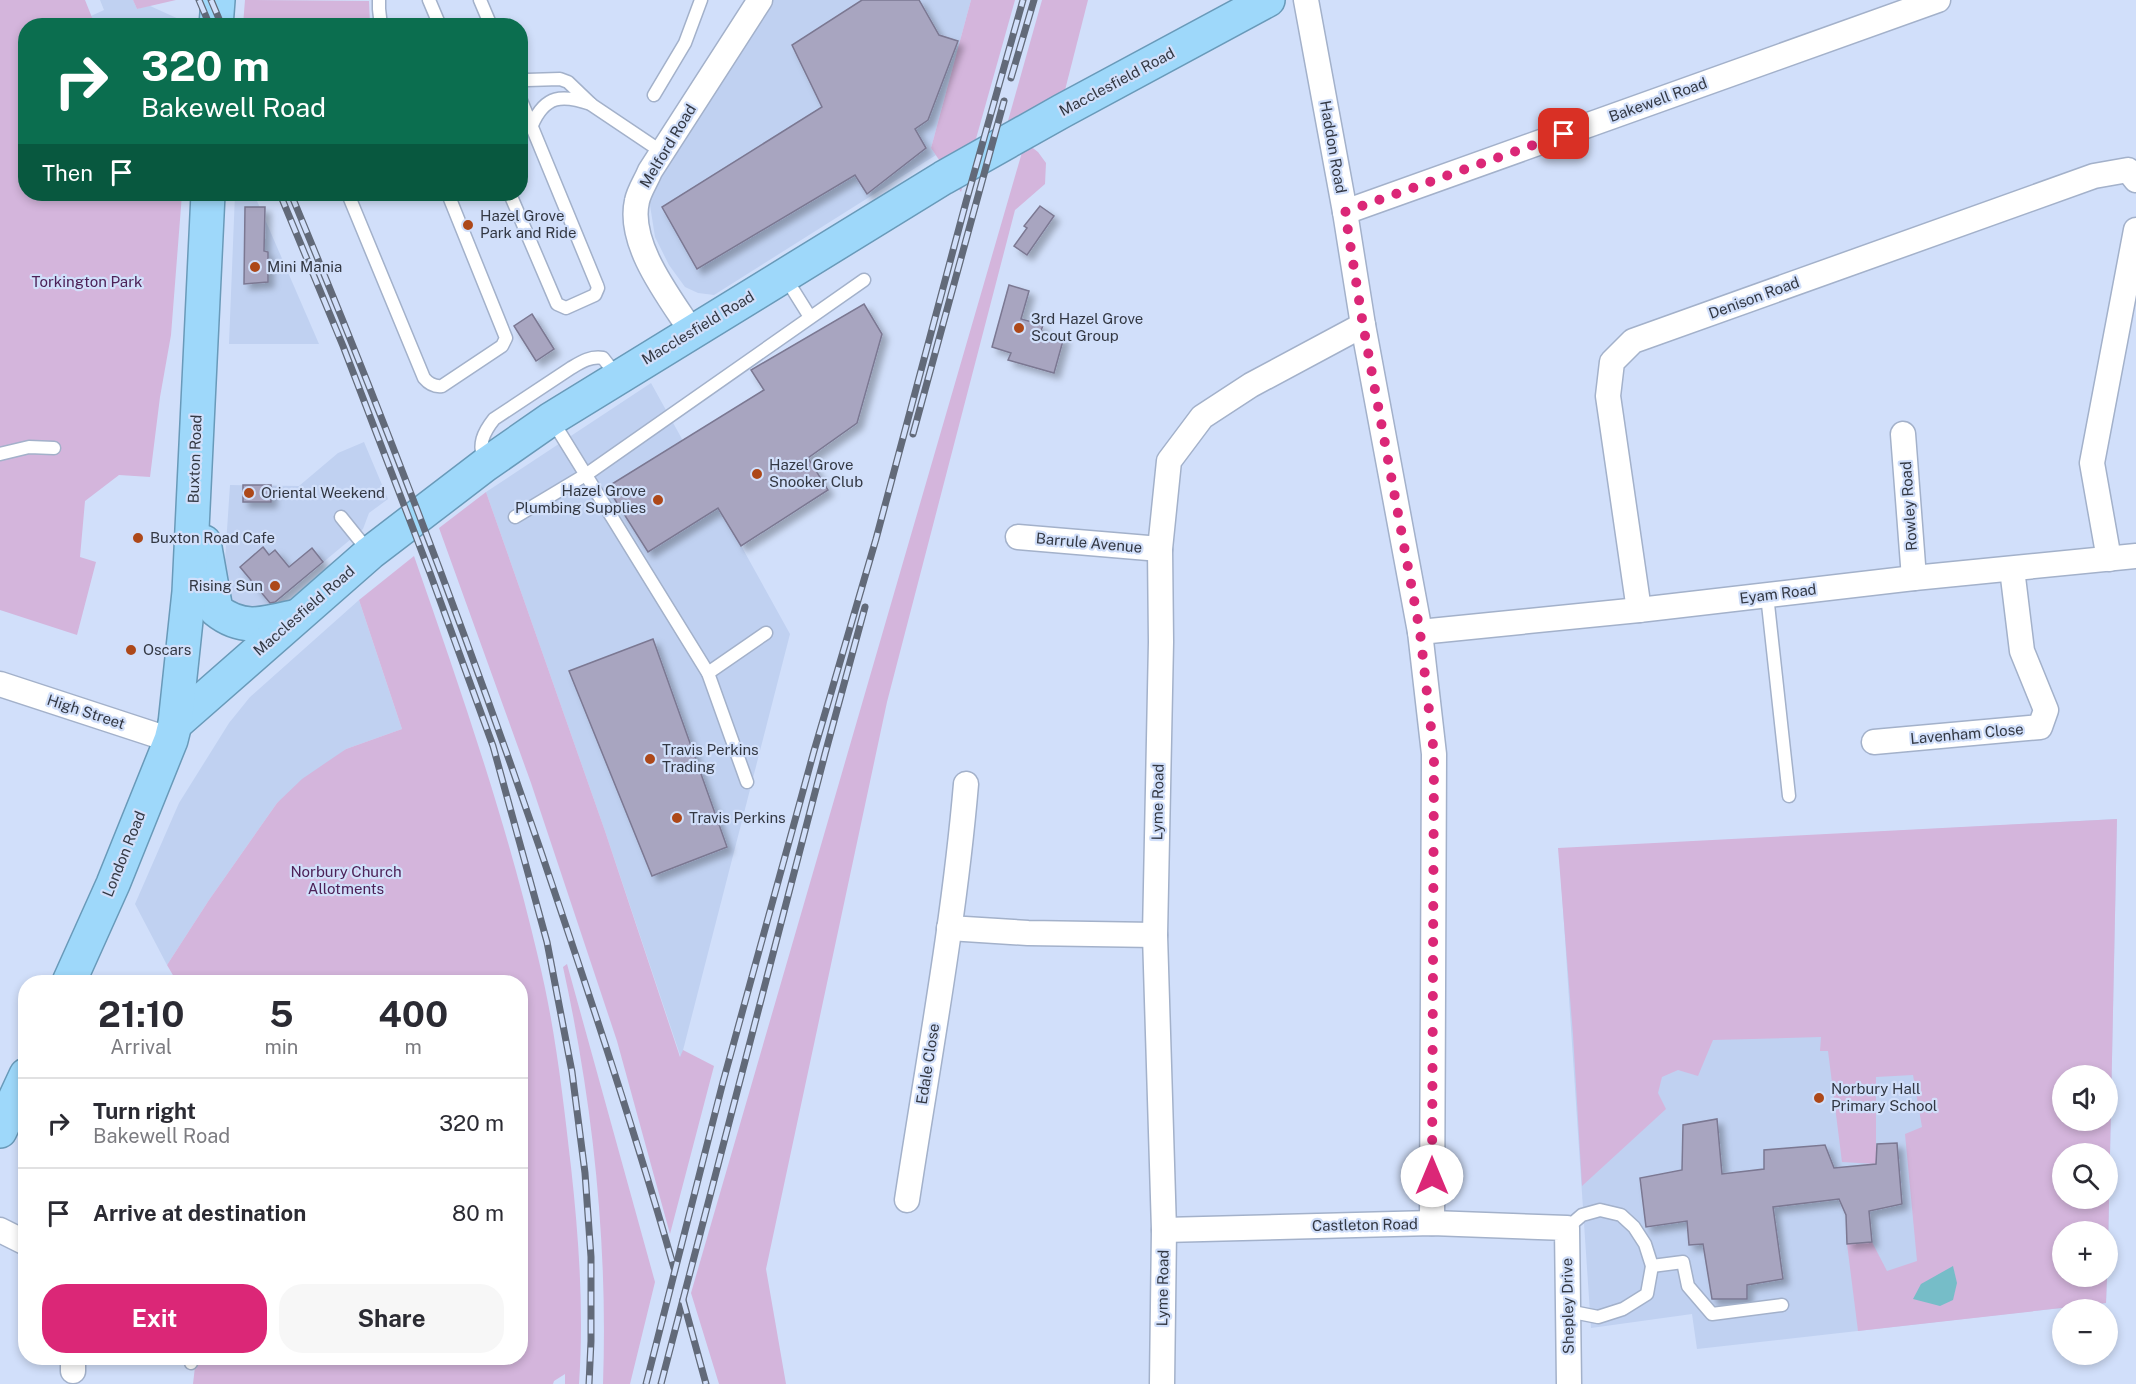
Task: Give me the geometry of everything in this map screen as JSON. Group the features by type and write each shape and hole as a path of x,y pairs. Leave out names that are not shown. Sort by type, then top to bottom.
{"highway":[{"path":"217,18 218,0"},
{"name":"Macclesfield Road","path":"173,732 370,553 551,419 944,178 1062,111 1268,0"},
{"name":"Buxton Road","path":"173,732 187,614 195,493 208,201"},
{"path":"195,493 216,610 226,618 248,625 299,616"},
{"name":"London Road","path":"72,975 112,884 173,732"},
{"path":"0,1131 18,1091"}],"street":[{"name":"Melford Road","path":"692,332 652,270 640,241 637,202 650,171 760,0"},
{"name":"Haddon Road","path":"1306,0 1420,632 1434,754 1432,1223"},
{"name":"Bakewell Road","path":"1345,212 1938,0"},
{"name":"Denison Road","path":"1639,610 1608,396 1612,362 1633,341 2094,176 2128,170 2136,180"},
{"path":"2109,559 2092,463 2136,230"},
{"name":"Lyme Road","path":"1162,1384 1164,1230 1155,935 1161,654 1160,549 1169,461 1202,417 1251,385 1363,325"},
{"name":"Rowley Road","path":"1904,435 1914,578"},
{"name":"Barrule Avenue","path":"1018,537 1160,549"},
{"name":"Eyam Road","path":"1420,632 2136,556"},
{"name":"Lavenham Close","path":"1874,742 2040,727 2046,710 2022,651 2012,569"},
{"name":"High Street","path":"0,684 173,732"},
{"name":"Edale Close","path":"907,1200 949,928 966,784"},
{"path":"949,928 1028,933 1155,935"},
{"name":"Castleton Road","path":"1164,1230 1432,1223 1567,1228"},
{"name":"Shepley Drive","path":"1567,1228 1569,1384"},
{"path":"0,1230 18,1239"}],"lane":[{"path":"379,0 380,18"},
{"path":"429,0 437,18"},
{"path":"480,0 488,18"},
{"path":"654,94 685,43 701,0"},
{"path":"528,80 560,79 567,82 592,105 663,152"},
{"path":"532,125 537,113 546,103 554,99 577,100 592,105"},
{"path":"513,201 557,304 566,308 594,296 597,285 528,116"},
{"path":"351,201 424,378 437,387 442,386 502,346 506,338 453,201"},
{"path":"785,276 810,317"},
{"path":"514,517 587,474 864,280"},
{"path":"486,465 481,443 485,430 494,419 583,361 595,357 603,358 617,377"},
{"path":"551,419 708,673 747,782"},
{"path":"0,454 30,447 54,448"},
{"path":"341,517 370,553"},
{"path":"1767,595 1789,796"},
{"path":"708,673 766,633"},
{"path":"1567,1228 1582,1215 1600,1210 1621,1215 1640,1235 1652,1266 1647,1294 1623,1309 1598,1317 1568,1311"},
{"path":"1652,1266 1683,1262 1688,1286 1712,1314 1782,1305"}],"shaded area":[{"path":"100,0 133,0 137,9 148,5 177,18 92,18 91,16 104,10"},
{"path":"760,0 971,0 931,148 936,155 714,295 698,293 685,287 669,265 655,237 650,205 650,171"},
{"path":"235,201 257,201 319,344 229,344"},
{"path":"651,383 790,634 681,1058 605,831 486,492"},
{"path":"364,442 388,499 369,513 363,529 260,615 237,612 223,590 230,485 299,486 338,453"},
{"path":"359,600 402,729 346,749 277,803 167,965 135,904 179,803 229,723 250,697"},
{"name":"Norbury Hall Primary School","path":"2117,819 2112,1065 2052,1065 2052,1131 2110,1131 2110,1143 2052,1143 2052,1209 2109,1209 2109,1221 2052,1221 2052,1287 2107,1287 2106,1299 2052,1299 2052,1309 1697,1349 1692,1314 1591,1328 1559,849"},
{"path":"1953,1266 1957,1283 1953,1300 1940,1306 1913,1299 1921,1284"}],"green space":[{"name":"Torkington Park","path":"0,0 85,0 92,18 18,18 18,201 181,201 171,335 160,397 150,477 119,475 85,501 80,557 96,562 77,635 0,610"},
{"path":"133,0 176,0 137,9"},
{"path":"245,0 369,1 370,18 244,18"},
{"path":"971,0 1015,0 961,192 931,148"},
{"path":"1042,0 1088,0 1064,94 1006,128"},
{"path":"1025,142 1038,152 1046,163 1045,184 1015,210 887,702 766,1269 786,1384 719,1384 691,1293"},
{"path":"486,492 605,831 680,1057 683,1050 714,1066 670,1234 617,1041 531,783 439,528"},
{"name":"Norbury Church Allotments","path":"414,556 465,705 512,855 538,957 562,1088 580,1276 579,1384 565,1384 565,1374 553,1384 193,1384 195,1365 528,1365 528,975 173,975 167,965 277,803 302,779 346,749 402,729 359,600"},
{"name":"Norbury Hall Primary School","path":"2117,819 2112,1065 2052,1065 2052,1131 2110,1131 2110,1143 2052,1143 2052,1209 2109,1209 2109,1221 2052,1221 2052,1287 2107,1287 2106,1299 2052,1299 2052,1309 1858,1331 1847,1244 1872,1242 1887,1271 1917,1261 1905,1134 1922,1127 1913,1075 1876,1077 1876,1164 1842,1162 1828,1051 1820,1051 1821,1037 1713,1040 1698,1076 1678,1070 1662,1077 1658,1093 1666,1109 1582,1186 1558,848"},
{"path":"567,964 655,1282 630,1384 603,1384 603,1279 596,1174 583,1070 563,967"}],"building":[{"path":"862,0 919,0 939,35 958,41 928,120 915,129 926,148 867,194 855,175 697,269 662,207 822,107 792,45"},
{"path":"1040,206 1054,216 1027,255 1014,246 1027,228 1024,226"},
{"path":"245,207 265,207 264,251 268,252 268,282 244,284"},
{"name":"3rd Hazel Grove Scout Group","path":"1009,285 1029,291 1021,319 1043,325 1041,331 1064,337 1054,373 1008,360 1011,353 992,347"},
{"path":"864,304 882,334 857,423 808,458 828,490 741,546 718,508 648,552 607,487 764,390 751,370"},
{"path":"532,314 554,349 536,361 514,326"},
{"path":"243,485 271,485 271,502 243,502"},
{"name":"Rising Sun","path":"263,547 269,555 275,550 289,567 312,548 323,562 275,602 270,603 240,567"},
{"name":"Travis Perkins Trading","path":"653,639 727,847 652,876 569,671"},
{"path":"1717,1119 1722,1174 1764,1169 1764,1150 1825,1145 1834,1168 1876,1164 1877,1144 1897,1143 1902,1204 1869,1211 1872,1242 1847,1244 1846,1215 1839,1199 1773,1207 1783,1279 1747,1285 1747,1299 1712,1299 1703,1244 1689,1245 1687,1221 1646,1227 1640,1178 1682,1170 1683,1125"}],"railway":[{"path":"199,0 207,18"},
{"path":"211,0 219,18"},
{"path":"646,1384 723,1082 814,751 876,539 966,202 1023,0"},
{"path":"1011,78 1034,0"},
{"path":"913,434 1004,101"},
{"path":"283,201 343,346 493,746 547,942 572,1072 585,1173 591,1257 589,1384"},
{"path":"294,201 437,562 505,748 610,1059 674,1268"},
{"path":"661,1384 865,607"},
{"path":"683,1300 706,1384"}],"place":[{"name":"Hazel Grove Park and Ride","path":"468,225"},
{"name":"Mini Mania","path":"255,267"},
{"name":"3rd Hazel Grove Scout Group","path":"1019,328"},
{"name":"Hazel Grove Snooker Club","path":"757,474"},
{"name":"Oriental Weekend","path":"249,493"},
{"name":"Hazel Grove Plumbing Supplies","path":"658,500"},
{"name":"Buxton Road Cafe","path":"138,538"},
{"name":"Rising Sun","path":"275,586"},
{"name":"Oscars","path":"131,650"},
{"name":"Travis Perkins Trading","path":"650,759"},
{"name":"Travis Perkins","path":"677,818"},
{"name":"Norbury Hall Primary School","path":"1819,1098"}],"route":[{"path":"1432,1176 1434,754 1420,632 1363,325 1345,212 1564,134"}]}
